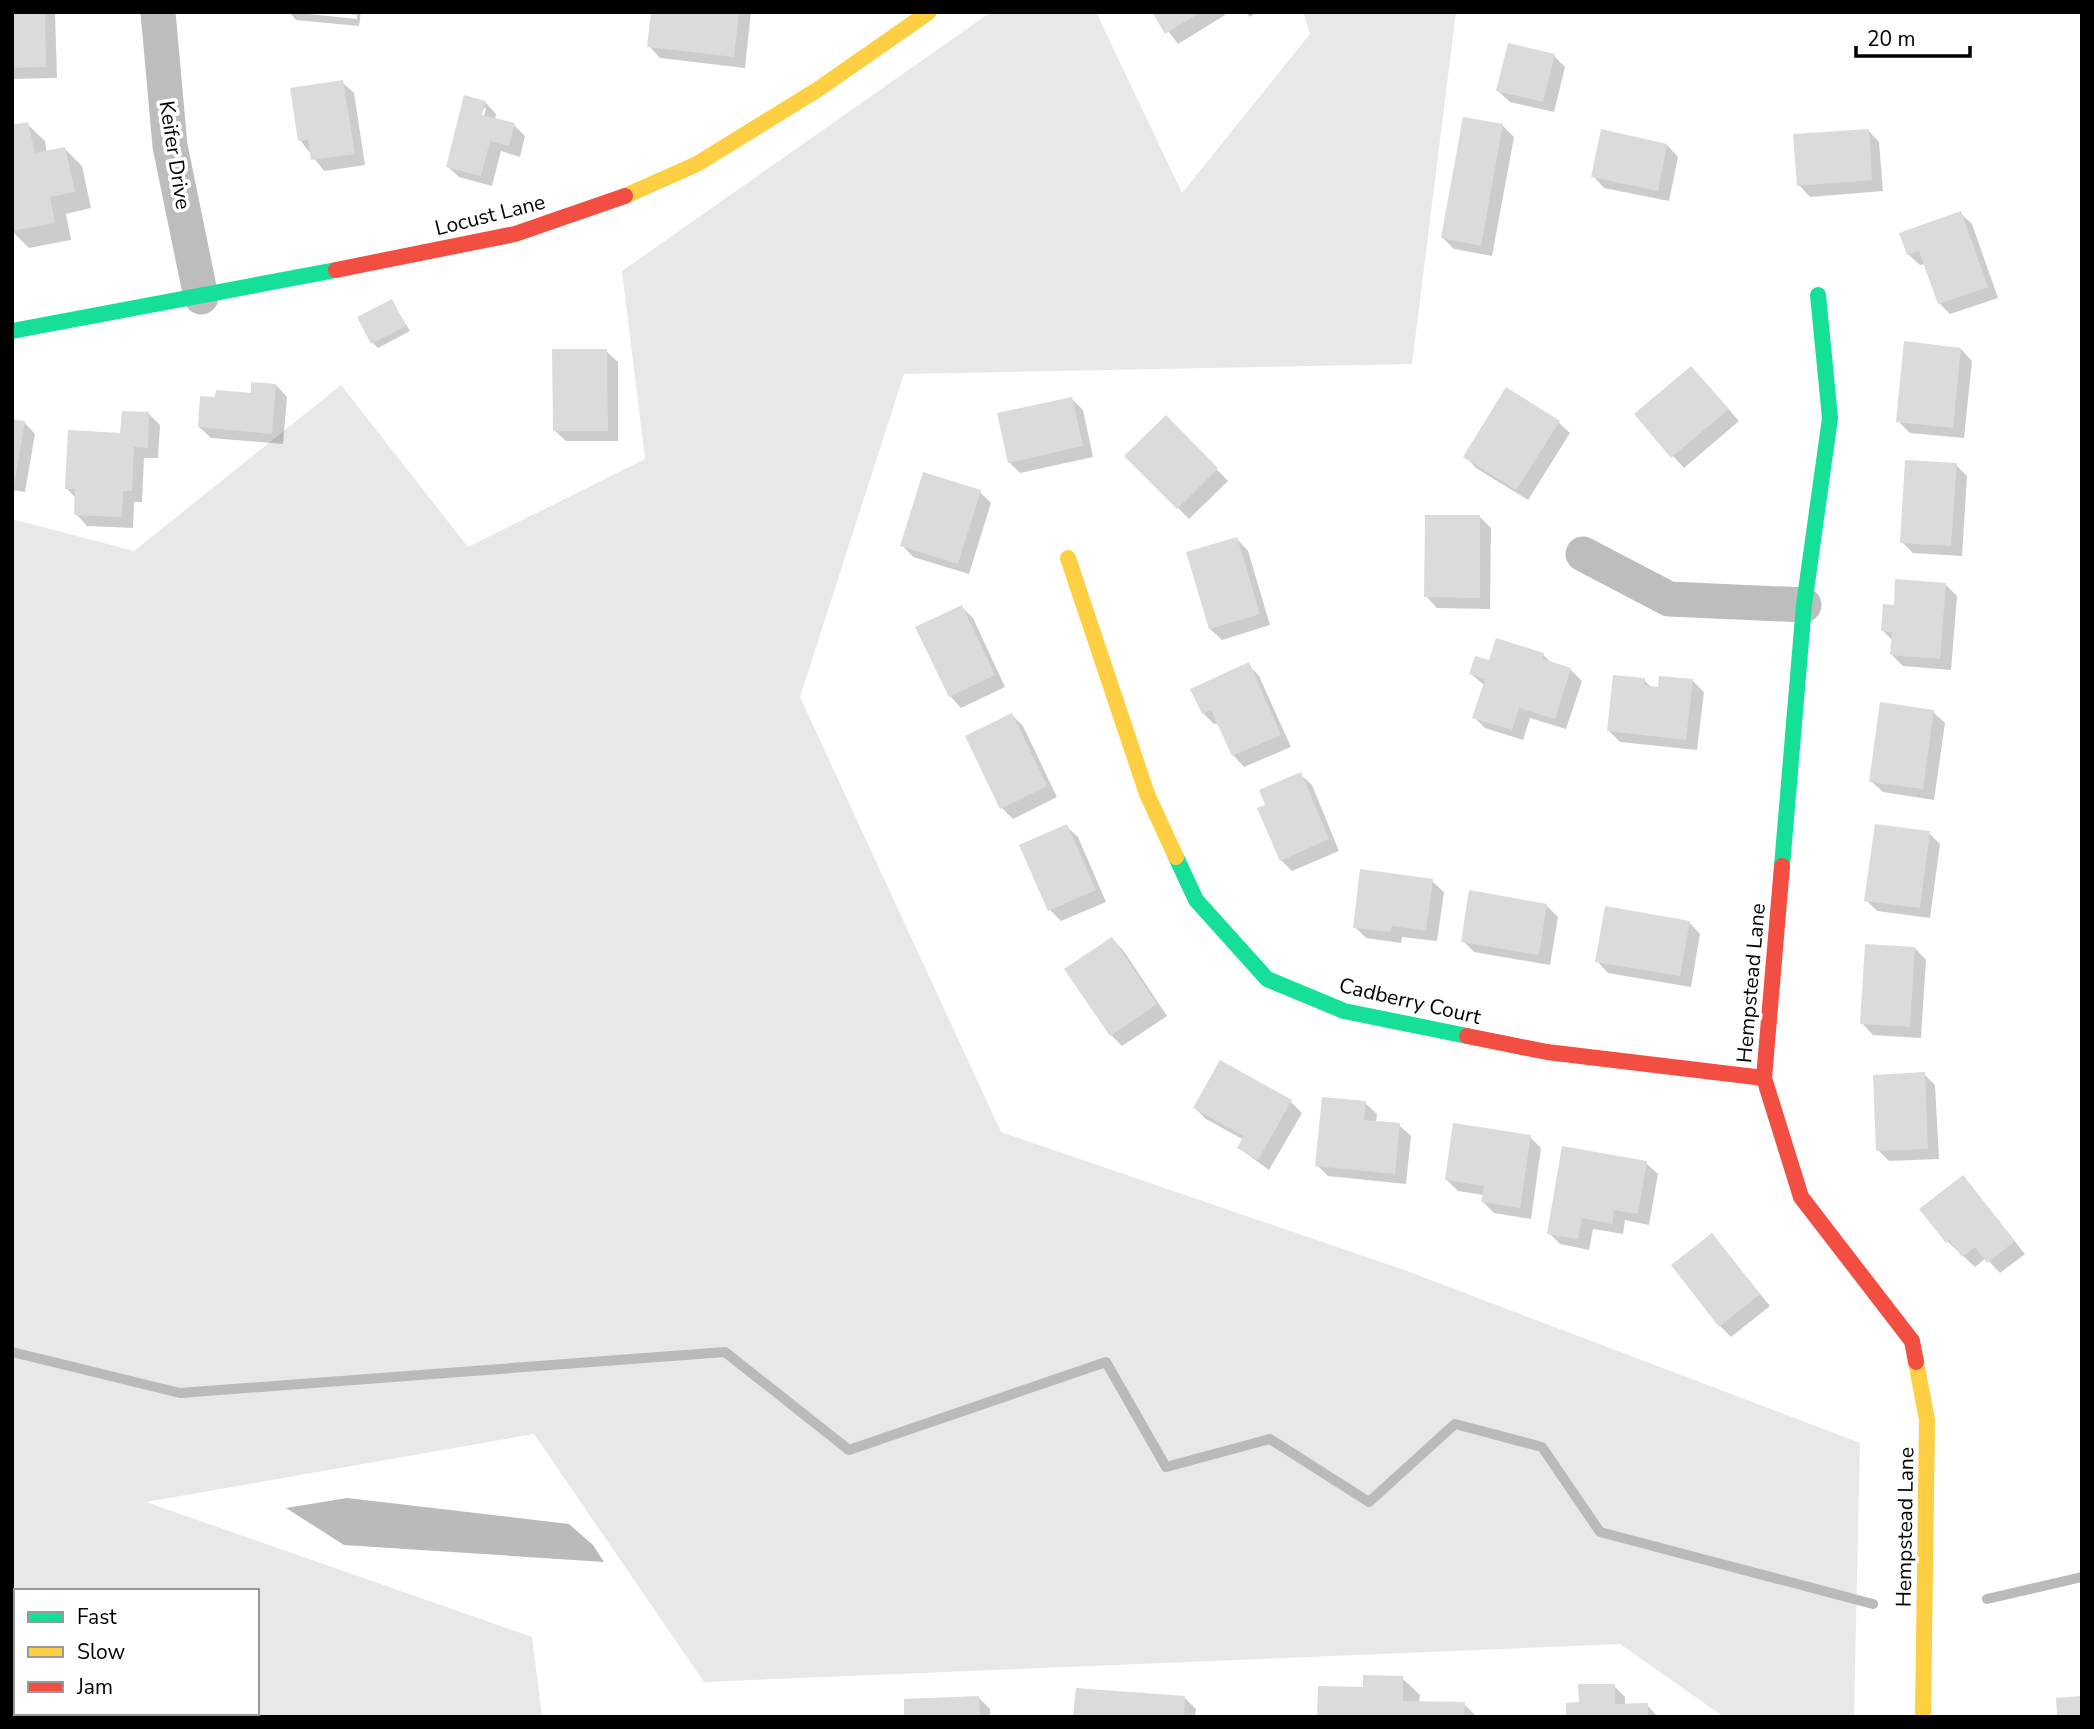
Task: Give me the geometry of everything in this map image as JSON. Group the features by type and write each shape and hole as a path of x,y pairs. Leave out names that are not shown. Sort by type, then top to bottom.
{"street":[{"name":"Keifer Drive","path":"158,12 170,146 201,297"},
{"name":"Locust Lane","path":"12,331 201,297 515,234 611,203 697,164 817,90 929,12"},
{"name":"Hempstead Lane","path":"1818,295 1830,418 1804,605 1764,1078 1801,1197 1912,1341 1927,1420 1923,1717"},
{"path":"1583,554 1669,598 1804,605"},
{"name":"Cadberry Court","path":"1068,558 1147,794 1196,900 1267,979 1344,1011 1547,1052 1764,1078"}],"shaded area":[{"path":"991,12 1096,12 1182,193 1310,34 1303,12 1456,12 1412,364 904,374 800,697 1001,1132 1407,1271 1860,1443 1854,1717 1724,1717 1620,1644 704,1682 534,1434 146,1502 532,1637 542,1717 12,1717 12,519 134,551 341,385 468,547 645,459 622,271"},
{"path":"347,1498 569,1524 593,1545 604,1562 344,1545 286,1508"}],"building":[{"path":"12,12 45,12 46,67 12,68"},
{"path":"651,12 739,12 734,57 647,47"},
{"path":"1152,12 1201,12 1165,34"},
{"path":"1508,43 1555,54 1543,102 1496,91"},
{"path":"343,80 355,154 311,160 308,140 298,141 290,88"},
{"path":"464,95 486,101 482,115 515,123 509,146 490,141 481,176 446,167"},
{"path":"1463,117 1503,124 1481,246 1441,238"},
{"path":"28,122 35,153 65,147 75,192 50,197 55,223 12,231 12,125"},
{"path":"1601,129 1667,144 1658,191 1591,177"},
{"path":"1869,129 1872,180 1797,186 1793,134"},
{"path":"1961,211 1988,287 1938,304 1919,251 1907,255 1899,233"},
{"path":"392,299 406,326 371,344 357,317"},
{"path":"1904,341 1961,348 1953,428 1896,422"},
{"path":"552,349 607,349 608,431 553,431"},
{"path":"1691,366 1729,409 1671,458 1634,414"},
{"path":"251,382 276,384 272,434 198,427 200,396 215,397 216,390 251,393"},
{"path":"1506,387 1560,421 1516,490 1463,457"},
{"path":"1072,397 1083,446 1008,463 997,413"},
{"path":"122,411 149,412 148,448 134,447 132,491 123,491 122,517 74,515 75,489 65,489 68,430 120,433"},
{"path":"1166,415 1218,468 1177,509 1124,456"},
{"path":"12,419 25,421 14,486 12,486"},
{"path":"1905,460 1957,463 1951,546 1900,543"},
{"path":"923,472 981,490 958,564 900,546"},
{"path":"1425,515 1480,515 1480,598 1424,597"},
{"path":"1237,537 1260,614 1209,629 1186,552"},
{"path":"1895,579 1946,583 1940,659 1890,655 1892,632 1881,631 1883,604 1894,605"},
{"path":"962,605 995,675 949,697 915,627"},
{"path":"1496,638 1544,653 1543,659 1571,668 1555,719 1519,708 1512,730 1472,718 1485,679 1469,674 1475,656 1489,660"},
{"path":"1249,662 1281,735 1232,756 1211,710 1202,714 1190,689"},
{"path":"1613,675 1645,678 1644,685 1658,687 1659,676 1693,679 1686,740 1607,731"},
{"path":"1880,702 1934,710 1923,789 1869,782"},
{"path":"1012,713 1047,786 1000,809 965,736"},
{"path":"1301,772 1329,839 1280,861 1257,808 1265,805 1259,790"},
{"path":"1067,824 1096,890 1048,911 1019,845"},
{"path":"1875,824 1930,831 1920,908 1864,901"},
{"path":"1360,869 1433,879 1426,931 1392,926 1391,932 1353,928"},
{"path":"1469,890 1547,904 1539,955 1461,942"},
{"path":"1605,906 1690,921 1680,976 1595,962"},
{"path":"1112,937 1157,1004 1110,1036 1064,969"},
{"path":"1865,944 1915,947 1910,1027 1860,1024"},
{"path":"1220,1060 1292,1100 1258,1160 1237,1148 1244,1136 1193,1108"},
{"path":"1925,1072 1928,1149 1876,1151 1873,1075"},
{"path":"1322,1097 1366,1101 1364,1120 1400,1123 1395,1174 1315,1166"},
{"path":"1453,1123 1531,1135 1520,1208 1481,1202 1484,1186 1445,1180"},
{"path":"1562,1146 1647,1161 1638,1214 1614,1210 1612,1224 1582,1218 1578,1239 1547,1234"},
{"path":"1963,1175 2015,1241 1987,1263 1975,1247 1962,1257 1949,1240 1946,1243 1919,1209"},
{"path":"1712,1233 1760,1294 1719,1327 1671,1265"},
{"path":"1363,1675 1403,1676 1403,1701 1465,1702 1464,1717 1317,1717 1318,1686 1363,1687"},
{"path":"1578,1684 1615,1684 1615,1704 1648,1703 1648,1717 1566,1717 1566,1703 1579,1702"},
{"path":"1076,1688 1185,1696 1184,1717 1073,1717"},
{"path":"979,1696 980,1717 904,1717 904,1699"},
{"path":"2082,1696 2082,1717 2057,1717 2056,1698"}],"waterway":[{"path":"12,1352 180,1393 725,1352 849,1450 1106,1362 1166,1467 1270,1439 1369,1502 1455,1424 1542,1447 1600,1532 1873,1604"},
{"path":"1987,1599 2082,1577"}],"traffic: fast":[{"path":"12,331 336,270"},
{"path":"1782,866 1804,605 1830,418 1818,295"},
{"path":"1176,857 1196,900 1267,979 1344,1011 1467,1036"}],"traffic: slow":[{"path":"625,196 697,164 817,90 929,12"},
{"path":"1068,558 1147,794 1176,857"},
{"path":"1916,1362 1927,1420 1923,1717"}],"traffic: jam":[{"path":"336,270 515,234 625,196"},
{"path":"1782,866 1764,1078 1801,1197 1912,1341 1916,1362"},
{"path":"1467,1036 1547,1052 1764,1078"}]}
